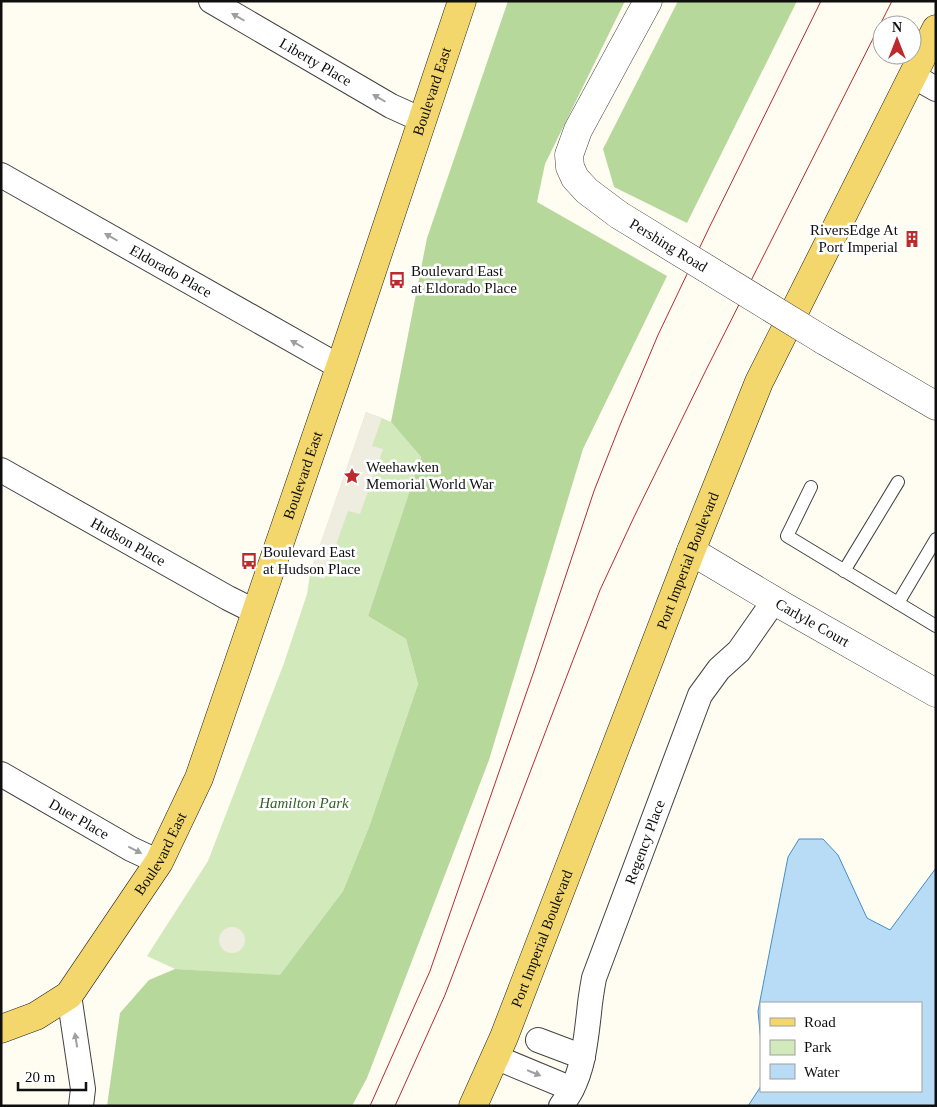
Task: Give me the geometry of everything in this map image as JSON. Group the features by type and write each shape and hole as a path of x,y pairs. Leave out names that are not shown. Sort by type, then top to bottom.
{"main road":[{"name":"Boulevard East","path":"1,1028 36,1016 69,996 159,862 199,778 340,367 462,1"},
{"name":"Port Imperial Boulevard","path":"473,1106 495,1057 691,551 759,382 924,83 936,29"}],"street":[{"name":"Liberty Place","path":"211,1 391,106 422,120"},
{"name":"Pershing Road","path":"648,1 578,130 569,155 570,167 575,178 587,192 619,215 823,340 936,406"},
{"name":"Eldorado Place","path":"1,174 300,346 340,367"},
{"name":"Hudson Place","path":"1,470 256,612"},
{"name":"Carlyle Court","path":"691,551 774,601 936,693"},
{"name":"Regency Place","path":"567,1097 577,1078 585,1049 594,978 700,695 719,669 739,651 774,601"},
{"name":"Duer Place","path":"1,774 159,862"},
{"path":"69,996 83,1089 80,1106"},
{"path":"538,1040 583,1057"},
{"path":"495,1057 567,1097"}],"lane":[{"path":"844,571 898,482"},
{"path":"811,487 786,536 936,626"},
{"path":"898,603 936,540"}],"green space":[{"path":"508,1 625,1 545,164 537,202 667,276 583,449 489,760 367,1078 352,1106 107,1106 120,1013 149,980 175,969 280,975 343,891 369,827 418,684 406,639 368,616 421,457 391,422 427,238"},
{"path":"678,1 797,1 687,223 614,187 603,149"},
{"name":"Hamilton Park","path":"366,412 391,422 421,457 368,616 406,639 418,684 369,827 343,891 280,976 175,969 147,956 208,861 284,663 307,594 310,574"}],"shaded area":[{"path":"366,412 382,418 372,446 383,449 360,514 348,511 324,579 310,574"},
{"path":"232,927 241,931 245,940 241,949 232,953 223,949 219,940 223,931"}],"water":[{"path":"799,839 823,839 838,855 867,918 890,930 936,868 936,1106 748,1106 760,1088 760,1092 922,1092 922,1002 760,1002 760,1032 758,1011 788,857"}],"tram line":[{"path":"370,1106 430,971 594,491 620,425 658,335 821,1"},
{"path":"395,1106 445,995 600,590 706,370 892,1"}],"place":[{"name":"RiversEdge At Port Imperial","path":"912,239"},
{"name":"Boulevard East at Eldorado Place","path":"397,280"},
{"name":"Weehawken Memorial World War","path":"352,476"},
{"name":"Boulevard East at Hudson Place","path":"249,561"}]}
